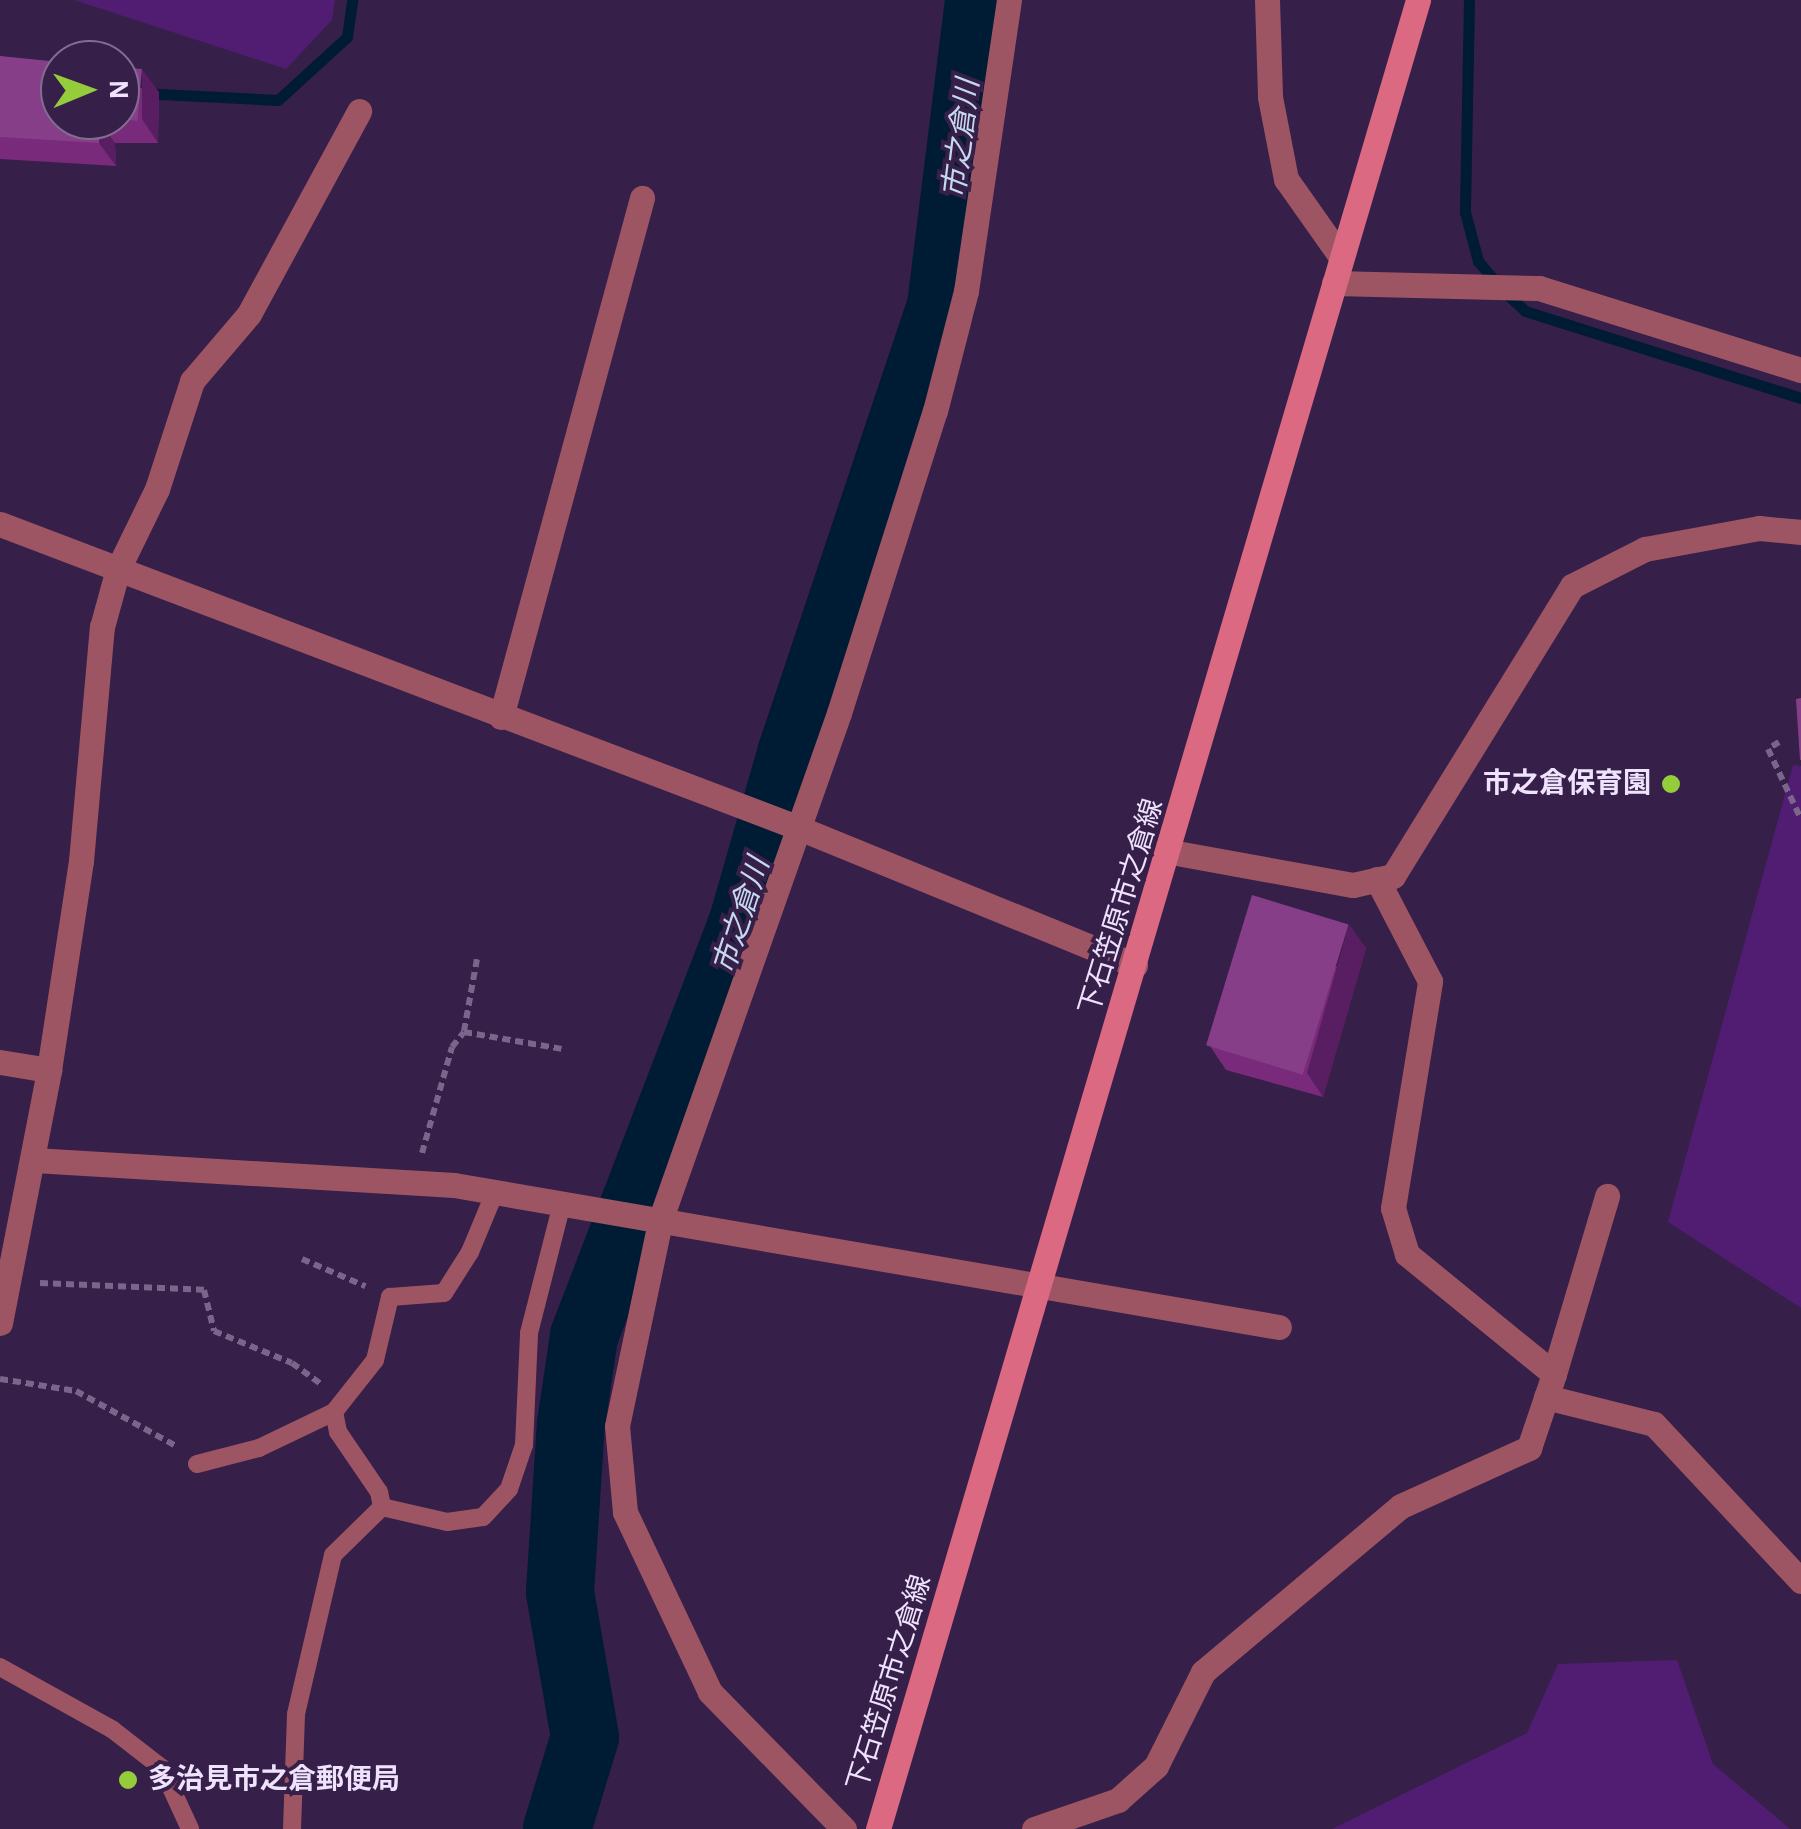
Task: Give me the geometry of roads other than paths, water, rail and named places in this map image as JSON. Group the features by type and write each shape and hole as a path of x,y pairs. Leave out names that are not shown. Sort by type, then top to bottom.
{"main road":[{"name":"下石笠原市之倉線","path":"878,1829 1171,852 1418,0"}],"street":[{"path":"844,1829 710,1692 625,1512 617,1426 661,1218 799,828 934,411 966,291 1009,0"},
{"path":"1268,0 1270,97 1286,179 1341,257"},
{"path":"0,1323 8,1284 10,1219 34,1160 49,1070 81,860 102,627 118,569 157,489 192,381 249,314 359,111"},
{"path":"502,717 642,198"},
{"path":"1334,283 1539,288 1801,370"},
{"path":"0,524 732,806 799,828 1136,965"},
{"path":"1171,852 1353,886 1392,876 1572,586 1646,549 1759,528 1801,532"},
{"path":"1377,879 1430,981 1393,1208 1407,1254 1550,1386 1654,1424 1801,1580"},
{"path":"0,1062 49,1070"},
{"path":"34,1160 413,1183 494,1192 1042,1282 1279,1327"},
{"path":"1034,1829 1118,1800 1156,1766 1203,1672 1401,1506 1529,1448 1607,1196"}],"lane":[{"path":"197,1464 259,1448 338,1406 374,1360 390,1298 444,1293 470,1252 494,1192"},
{"path":"382,1507 447,1522 482,1517 509,1489 524,1444 529,1333 570,1205"},
{"path":"338,1406 338,1432 379,1492 382,1507"},
{"path":"292,1829 296,1714 332,1556 382,1507"},
{"path":"0,1667 113,1730 162,1768 190,1829"}],"waterway":[{"path":"140,93 278,100 347,37 352,0"},
{"name":"市之倉川","path":"557,1829 585,1737 560,1592 571,1424 584,1336 742,925 792,751 941,306 979,0"},
{"path":"1469,0 1465,212 1478,261 1502,290 1525,311 1801,398"}],"place":[{"name":"市之倉保育園","path":"1671,784"},
{"name":"多治見市之倉郵便局","path":"128,1780"}]}
